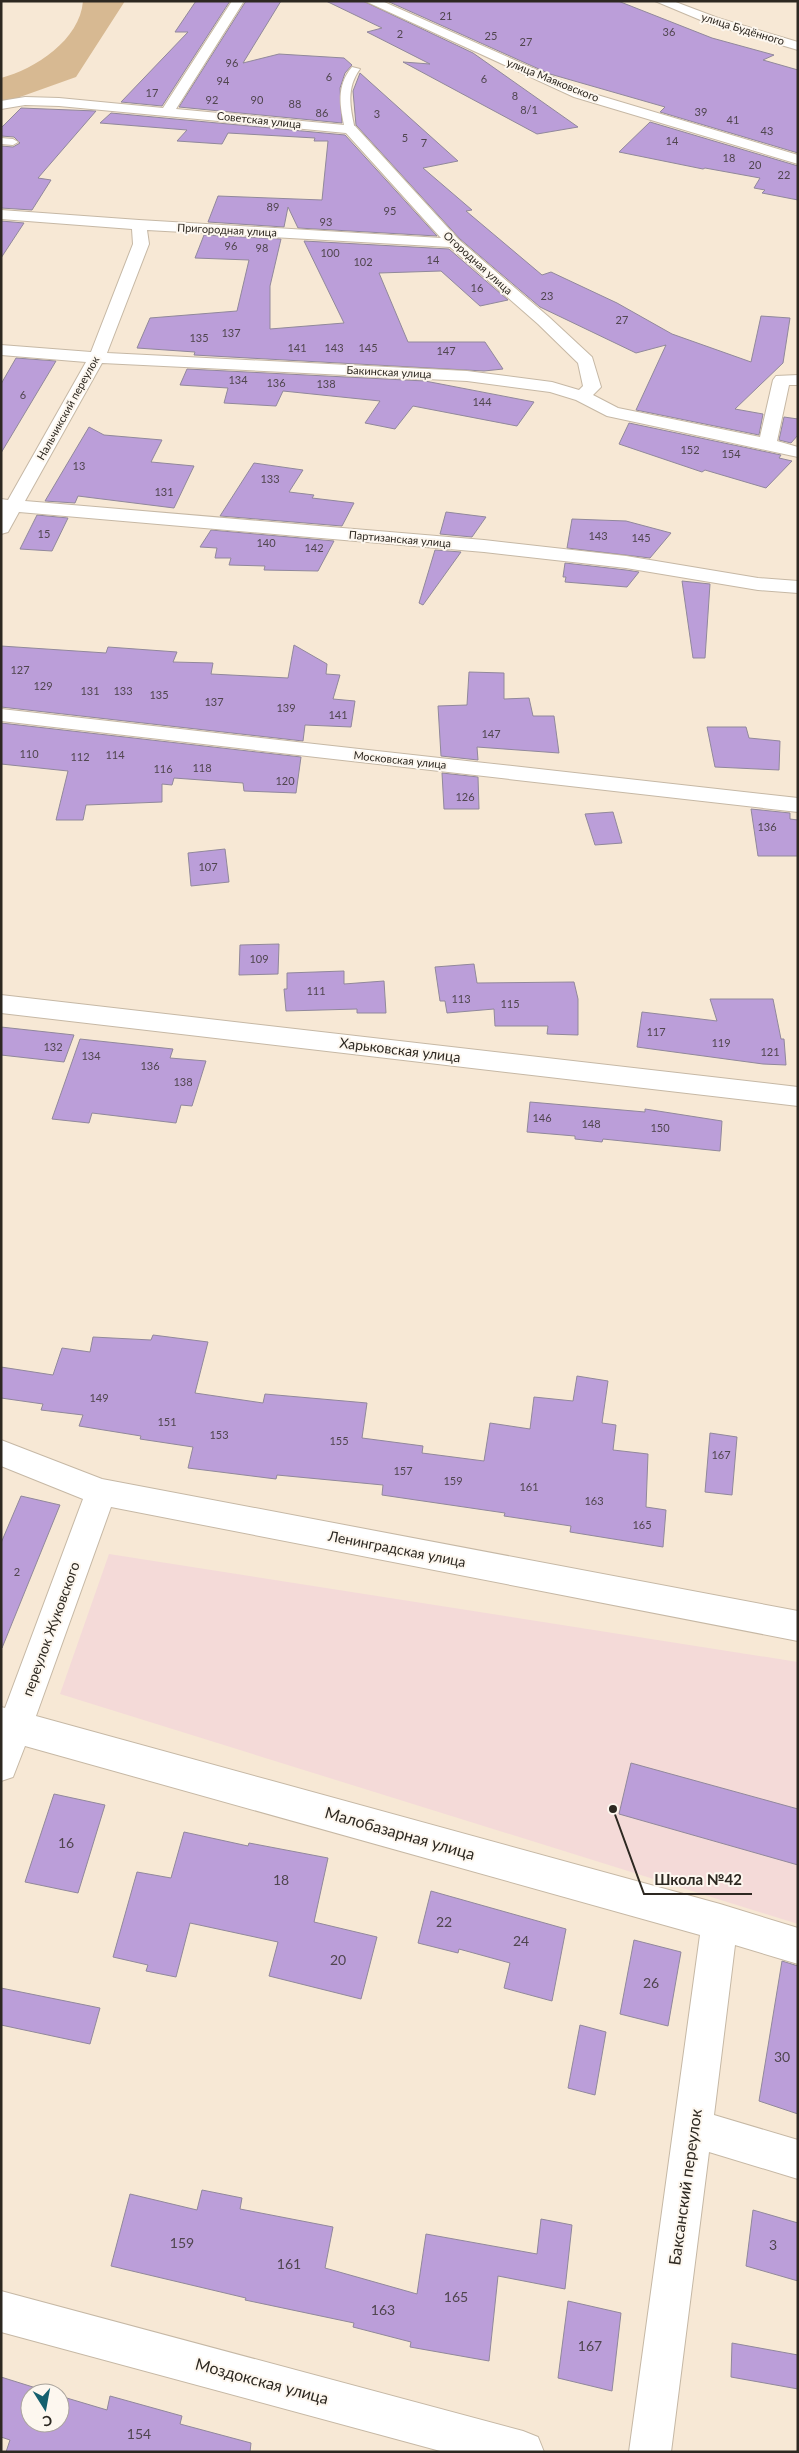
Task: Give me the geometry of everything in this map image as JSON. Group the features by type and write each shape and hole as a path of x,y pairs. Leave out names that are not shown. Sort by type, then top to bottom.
{"street":[{"path":"168,111 238,1"},
{"name":"улица Маяковского","path":"371,1 579,94 798,160"},
{"name":"улица Будённого","path":"661,1 714,21 798,46"},
{"name":"Советская улица","path":"1,105 25,101 168,111 350,129"},
{"name":"Огородная улица","path":"350,129 454,243 544,321 586,361 592,386 582,396"},
{"name":"Пригородная улица","path":"1,214 139,225 454,243"},
{"name":"Нальчикский переулок","path":"1,528 7,506 97,358 141,244 139,225"},
{"name":"Бакинская улица","path":"1,350 97,358 467,376 552,387 582,396 613,412 798,452"},
{"path":"767,444 782,380 798,380"},
{"name":"Партизанская улица","path":"7,506 484,546 626,562 758,584 798,587"},
{"name":"Московская улица","path":"1,715 798,805"},
{"name":"Харьковская улица","path":"1,1004 798,1097"},
{"name":"Ленинградская улица","path":"1,1453 101,1492 798,1626"},
{"name":"переулок Жуковского","path":"1,1765 8,1725 101,1492"},
{"name":"Малобазарная улица","path":"8,1725 720,1922 798,1946"},
{"name":"Баксанский переулок","path":"650,2452 720,1922"},
{"path":"693,2128 798,2160"},
{"name":"Моздокская улица","path":"1,2311 523,2452"}],"lane":[{"path":"350,129 344,102 348,76 355,69"},
{"path":"1,141 13,142"}],"shaded area":[{"path":"83,1 125,1 76,77 20,97 25,101 1,105 1,78 28,68 54,51 74,28 80,15"},
{"path":"109,1554 798,1662 798,1924 60,1694"}],"building":[{"path":"196,1 230,1 162,106 121,102 188,32 175,32"},
{"path":"246,1 281,1 243,63 279,54 344,58 352,65 345,73 340,88 342,123 179,107"},
{"path":"326,1 363,1 473,53 578,127 537,134 403,62 430,64 367,32 382,28"},
{"path":"387,1 618,1 712,38 774,55 763,60 798,70 798,153 660,112 665,107 550,74"},
{"path":"360,73 458,161 423,168 472,210 466,211 542,275 551,272 617,303 672,334 751,362 761,316 790,318 783,363 735,409 763,414 759,435 636,410 666,345 636,353 540,307 460,239 356,125 353,91"},
{"path":"21,108 96,111 38,178 51,180 32,210 1,208 1,146 13,147 20,143 14,137 1,136 1,128"},
{"path":"111,113 345,135 437,236 298,228 288,207 284,227 208,222 218,196 322,200 328,141 314,141 315,138 228,133 222,144 177,141 187,130 100,123"},
{"path":"650,122 798,166 798,200 762,193 765,190 754,188 760,178 619,152"},
{"path":"1,221 24,223 1,258"},
{"path":"204,235 281,239 270,286 270,329 344,323 304,241 449,249 508,300 480,306 441,271 379,273 408,342 485,342 503,369 484,371 194,355 195,352 137,348 150,318 237,311 249,260 195,258"},
{"path":"16,358 56,361 1,453 1,384"},
{"path":"187,369 425,381 534,402 517,426 413,406 395,429 365,423 380,401 283,391 276,406 224,403 228,388 180,385"},
{"path":"784,417 798,419 798,435 791,443 779,440"},
{"path":"629,423 781,455 779,458 792,461 766,488 705,470 702,472 619,444"},
{"path":"89,427 104,435 162,440 151,462 194,466 174,508 78,496 75,503 45,501"},
{"path":"254,463 303,470 289,492 314,495 312,498 354,503 342,526 220,516"},
{"path":"446,512 486,517 472,537 440,534"},
{"path":"37,515 68,518 52,551 20,549"},
{"path":"572,519 626,521 671,533 650,558 567,548"},
{"path":"211,530 334,541 318,571 264,570 265,566 229,565 231,558 215,558 217,548 200,547"},
{"path":"435,550 461,552 423,605 419,603"},
{"path":"565,563 639,572 627,587 565,582 566,577 563,577"},
{"path":"682,581 710,584 705,658 693,658"},
{"path":"294,645 327,664 326,674 340,675 333,699 355,701 351,727 305,725 303,741 1,707 1,646 106,653 108,647 177,652 173,662 213,663 211,674 288,678"},
{"path":"469,672 504,673 504,699 529,698 533,716 554,716 559,753 477,747 478,760 441,756 438,706 467,705"},
{"path":"1,723 301,757 296,793 244,791 243,783 174,778 172,785 162,784 162,802 86,805 83,820 56,820 68,771 1,764"},
{"path":"707,727 746,727 749,738 780,741 779,770 715,767"},
{"path":"442,773 478,777 479,809 444,809"},
{"path":"751,809 790,813 790,819 798,820 798,856 758,856"},
{"path":"613,812 622,843 595,845 585,814"},
{"path":"225,849 229,882 191,886 188,853"},
{"path":"279,944 278,974 239,975 240,945"},
{"path":"474,964 477,983 574,982 578,999 578,1035 547,1034 548,1026 495,1026 494,1009 447,1013 445,1001 440,1001 435,967"},
{"path":"344,971 344,984 384,981 386,1013 357,1013 357,1009 286,1011 284,989 287,989 287,973"},
{"path":"710,999 773,999 781,1039 784,1039 786,1065 763,1064 637,1047 642,1012 717,1021"},
{"path":"1,1027 74,1035 64,1062 1,1055"},
{"path":"80,1039 173,1049 170,1058 206,1061 192,1106 181,1105 176,1123 92,1113 89,1123 52,1119"},
{"path":"530,1102 645,1112 645,1109 722,1121 720,1151 603,1139 602,1142 575,1139 575,1136 527,1132"},
{"path":"153,1335 208,1342 195,1393 263,1403 265,1394 367,1403 362,1438 423,1446 422,1453 484,1461 490,1423 530,1429 534,1397 573,1401 577,1376 608,1381 602,1423 616,1425 613,1450 648,1454 646,1507 666,1510 663,1547 570,1532 571,1526 504,1516 505,1513 382,1495 383,1485 277,1475 276,1479 188,1468 193,1447 140,1439 141,1436 79,1426 83,1415 41,1410 43,1404 1,1398 1,1367 53,1375 62,1348 90,1352 93,1337 151,1340"},
{"path":"710,1433 737,1437 732,1495 705,1492"},
{"path":"21,1496 60,1505 2,1648 1,1543"},
{"path":"631,1763 798,1809 798,1865 619,1814"},
{"path":"54,1794 105,1805 78,1893 25,1882"},
{"path":"184,1832 248,1846 249,1843 328,1858 314,1922 377,1937 361,1999 269,1976 278,1942 190,1923 176,1977 146,1971 148,1965 113,1957 137,1872 171,1878"},
{"path":"431,1891 566,1929 552,2001 504,1988 510,1963 459,1949 458,1953 418,1943"},
{"path":"634,1940 681,1952 668,2026 620,2014"},
{"path":"782,1961 798,1966 798,2114 759,2101"},
{"path":"1,1988 100,2008 90,2044 1,2025"},
{"path":"580,2025 606,2032 595,2095 568,2088"},
{"path":"202,2190 242,2198 240,2209 333,2227 325,2268 417,2294 426,2234 537,2254 541,2219 572,2225 565,2289 498,2276 489,2361 410,2347 411,2342 353,2327 354,2323 245,2300 246,2298 111,2266 130,2194 197,2210"},
{"path":"753,2210 798,2223 798,2281 746,2266"},
{"path":"568,2301 621,2313 612,2391 558,2378"},
{"path":"732,2343 798,2355 798,2389 731,2377"},
{"path":"1,2377 20,2383 20,2433 70,2433 70,2399 107,2410 110,2396 182,2416 180,2424 251,2443 250,2452 6,2452 10,2440 1,2437"}],"place":[{"name":"Школа №42","path":"613,1809"}]}
